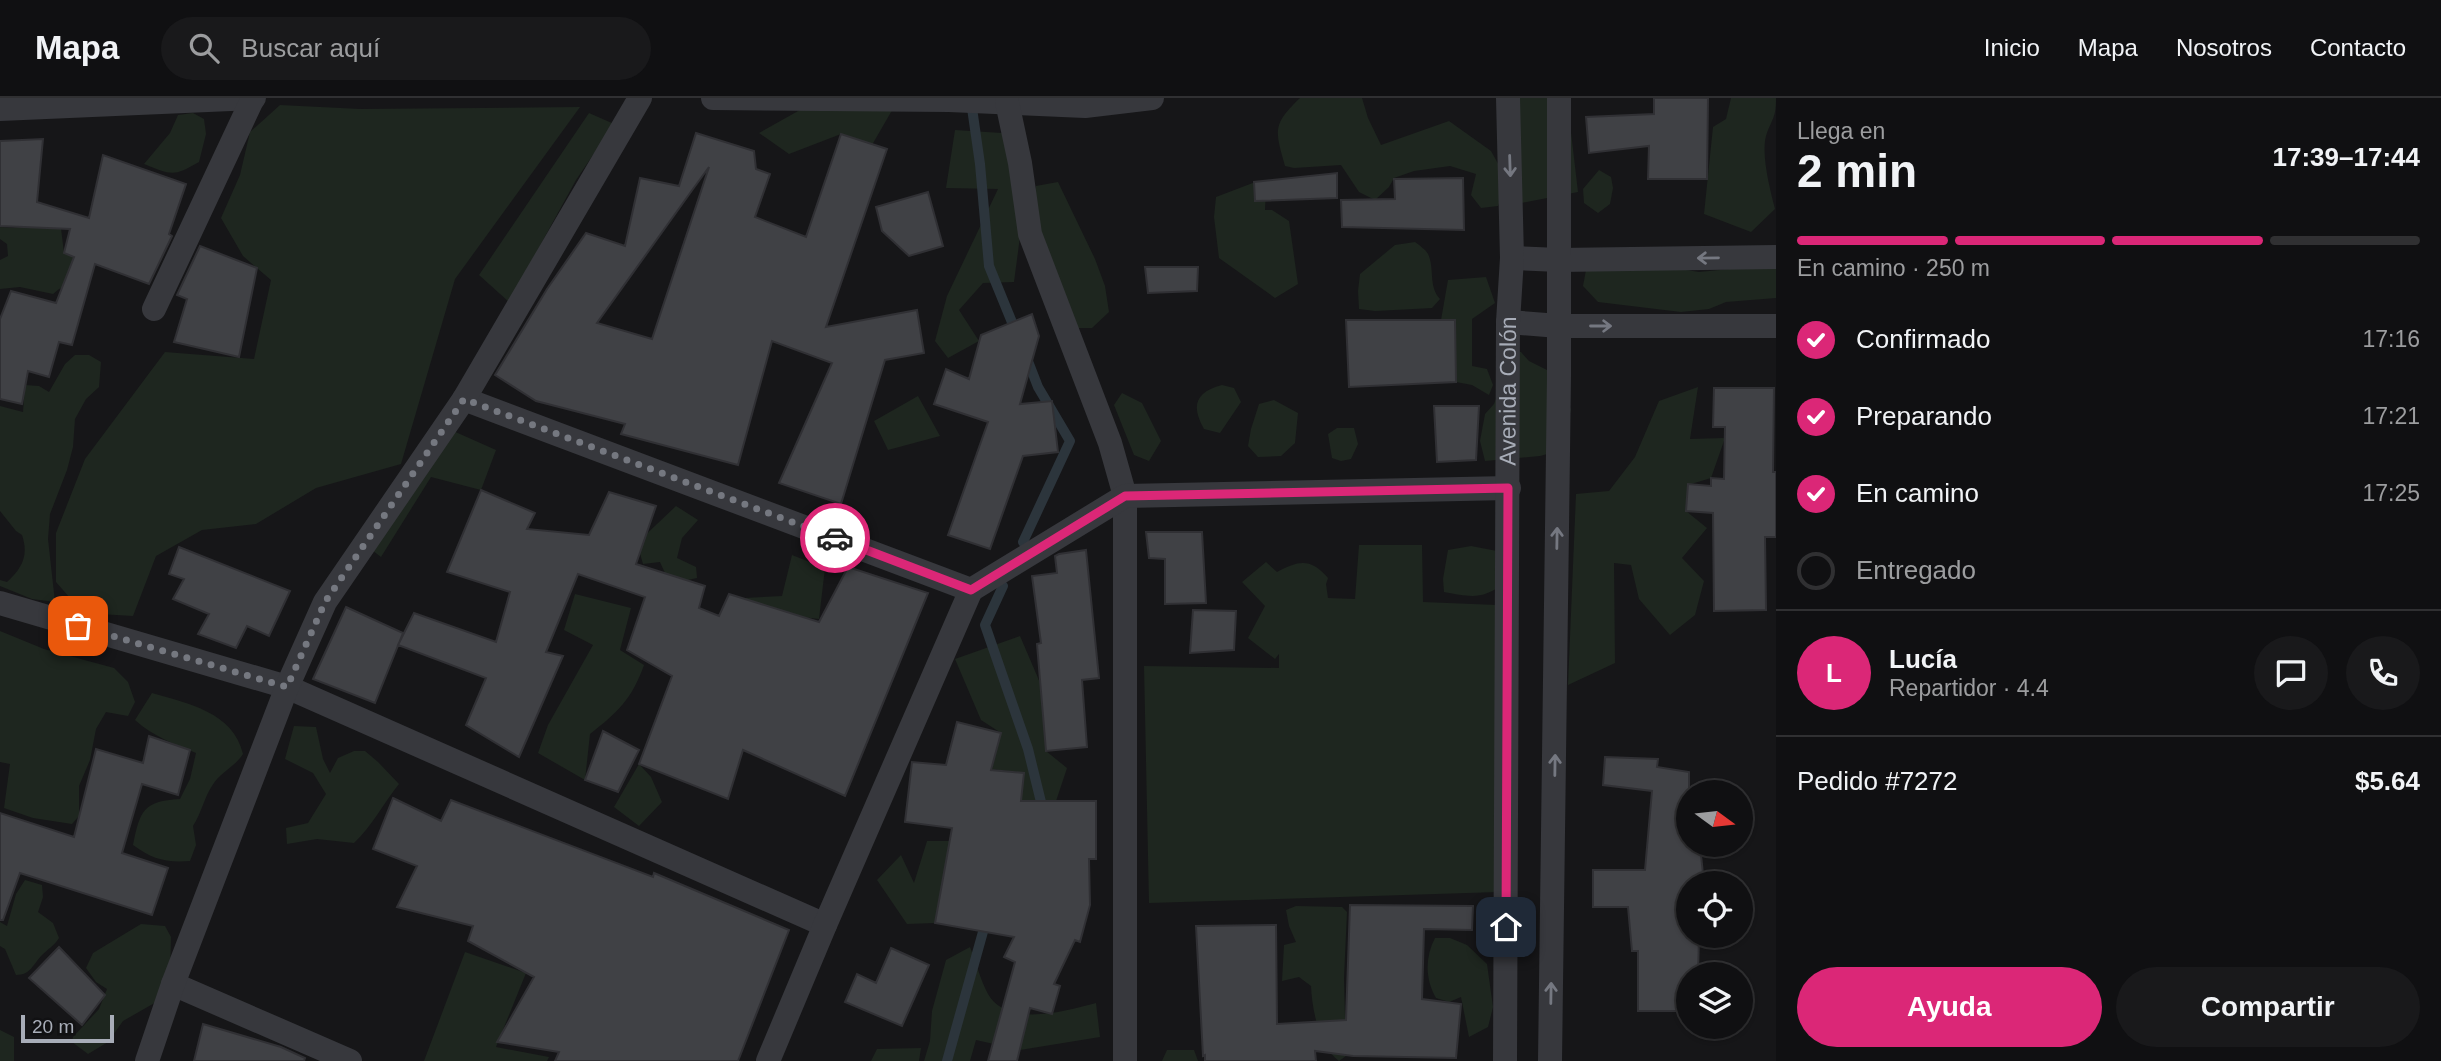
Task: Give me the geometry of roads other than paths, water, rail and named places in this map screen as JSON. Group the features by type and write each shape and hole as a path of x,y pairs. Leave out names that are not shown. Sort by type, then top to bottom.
{"street":[{"path":"0,109 253,98 154,309"},
{"path":"146,1061 287,687 325,602 464,399 639,98"},
{"path":"713,98 1007,102 1085,106 1150,98"},
{"name":"Avenida Colón","path":"1505,1061 1508,322 1512,258 1508,98"},
{"path":"1550,1061 1559,326 1559,98"},
{"path":"1007,102 1020,163 1030,234 1110,443 1125,496 1125,1061"},
{"path":"1512,258 1559,260 1776,257"},
{"path":"1508,322 1559,326 1776,326"},
{"path":"464,399 971,590"},
{"path":"768,1061 971,590 1125,496 1508,488"},
{"path":"0,603 287,687 825,925"},
{"path":"173,984 350,1061"}],"waterway":[{"path":"972,108 989,266 1016,332"},
{"path":"1023,542 1070,441 1038,387 1026,356"},
{"path":"1003,586 985,625 1028,749 1042,806 1038,813"},
{"path":"947,1061 986,921"}]}
